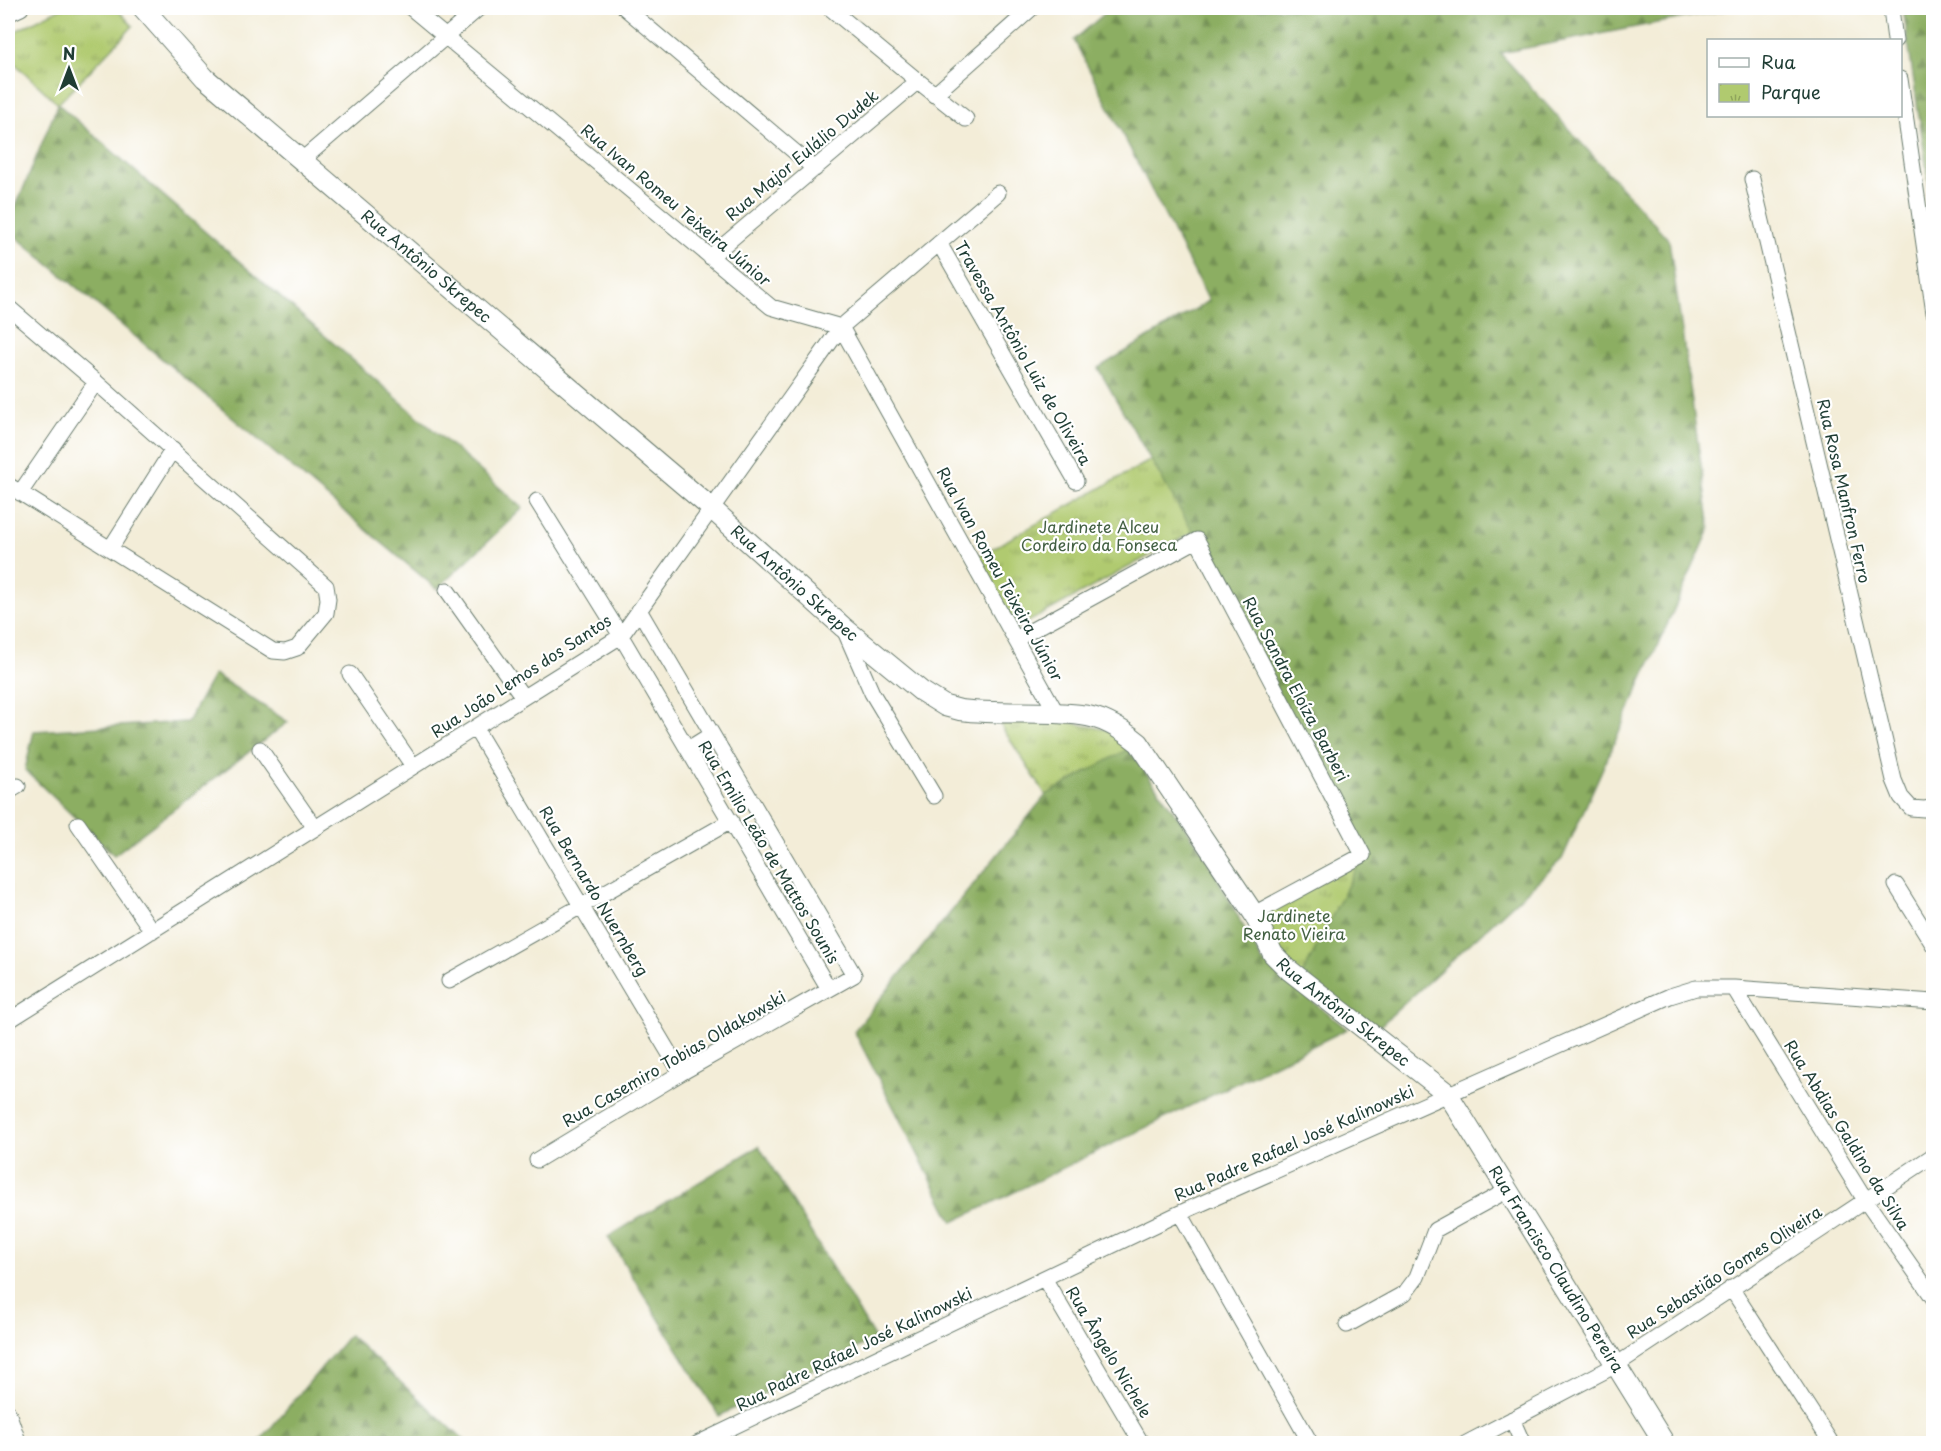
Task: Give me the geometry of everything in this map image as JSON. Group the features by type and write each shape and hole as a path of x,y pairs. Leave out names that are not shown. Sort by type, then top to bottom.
{"street":[{"path":"8,14 21,8"},
{"name":"Rua Antônio Skrepec","path":"143,8 205,78 711,508 843,627 921,691 945,706 976,712 1082,715 1097,719 1126,733 1139,743 1254,915 1273,954 1289,970 1449,1094"},
{"name":"Rua Ivan Romeu Teixeira Júnior","path":"411,8 771,308 841,327 1057,714"},
{"path":"302,160 479,8"},
{"path":"625,8 815,169"},
{"path":"831,8 966,119"},
{"path":"934,94 1032,8"},
{"path":"1891,9 1895,39"},
{"name":"Rua Major Eulálio Dudek","path":"710,257 918,81"},
{"path":"1902,93 1934,313"},
{"name":"Rua Rosa Manfron Ferro","path":"1752,179 1894,780 1901,797 1911,808 1934,807"},
{"name":"Rua João Lemos dos Santos","path":"8,1021 621,636 841,327 998,193"},
{"name":"Travessa Antônio Luiz de Oliveira","path":"939,243 1076,481"},
{"path":"9,314 96,382 326,586 328,599 326,614 297,648 285,652 273,651 14,489 96,382"},
{"path":"110,549 173,449"},
{"name":"Rua Emilio Leão de Mattos Sounis","path":"537,501 621,636 829,989 854,975 639,610"},
{"name":"Rua Sandra Eloíza Barberi","path":"1016,639 1197,540 1363,855 1254,915"},
{"path":"447,590 523,698"},
{"path":"843,627 872,693 934,796"},
{"path":"350,674 413,766"},
{"name":"Rua Bernardo Nuernberg","path":"475,728 681,1073"},
{"path":"688,749 712,734"},
{"path":"260,750 315,828"},
{"path":"449,981 730,821"},
{"path":"78,824 152,931"},
{"path":"1896,885 1934,946"},
{"name":"Rua Padre Rafael José Kalinowski","path":"697,1443 1180,1214 1670,996 1696,988 1734,988 1934,1002"},
{"name":"Rua Abdias Galdino da Silva","path":"1734,988 1865,1200 1934,1299"},
{"name":"Rua Casemiro Tobias Oldakowski","path":"537,1160 681,1073 829,989"},
{"name":"Rua Francisco Claudino Pereira","path":"1449,1094 1665,1443"},
{"name":"Rua Sebastião Gomes Oliveira","path":"1465,1443 1616,1365 1934,1155"},
{"path":"1347,1325 1405,1293 1417,1277 1435,1230 1508,1190"},
{"path":"1180,1214 1311,1443"},
{"name":"Rua Ângelo Nichele","path":"1044,1278 1142,1443"},
{"path":"1731,1288 1832,1443"},
{"path":"8,1412 19,1443"},
{"path":"1512,1419 1523,1443"}],"green space":[{"path":"61,8 116,8 133,26 58,104 8,57 8,35"},
{"path":"1111,8 1735,8 1500,53 1669,240 1710,529 1562,859 1371,1034 1300,979 1363,855 1197,540 1098,368 1209,301 1074,40"},
{"path":"1903,8 1933,8 1933,211"},
{"path":"58,104 523,508 437,589 8,230"},
{"name":"Jardinete Alceu Cordeiro da Fonseca","path":"1151,460 1193,532 1017,628 977,557"},
{"path":"214,674 288,722 114,855 25,770 34,731 187,722"},
{"path":"996,718 1063,721 1123,733 1137,744 1046,795"},
{"path":"1128,748 1203,852 1263,962 1347,1029 953,1222 854,1031 1046,795"},
{"name":"Jardinete Renato Vieira","path":"1363,855 1300,979 1254,914"},
{"path":"759,1146 875,1339 719,1416 608,1237"},
{"path":"349,1335 467,1443 258,1443"}]}
